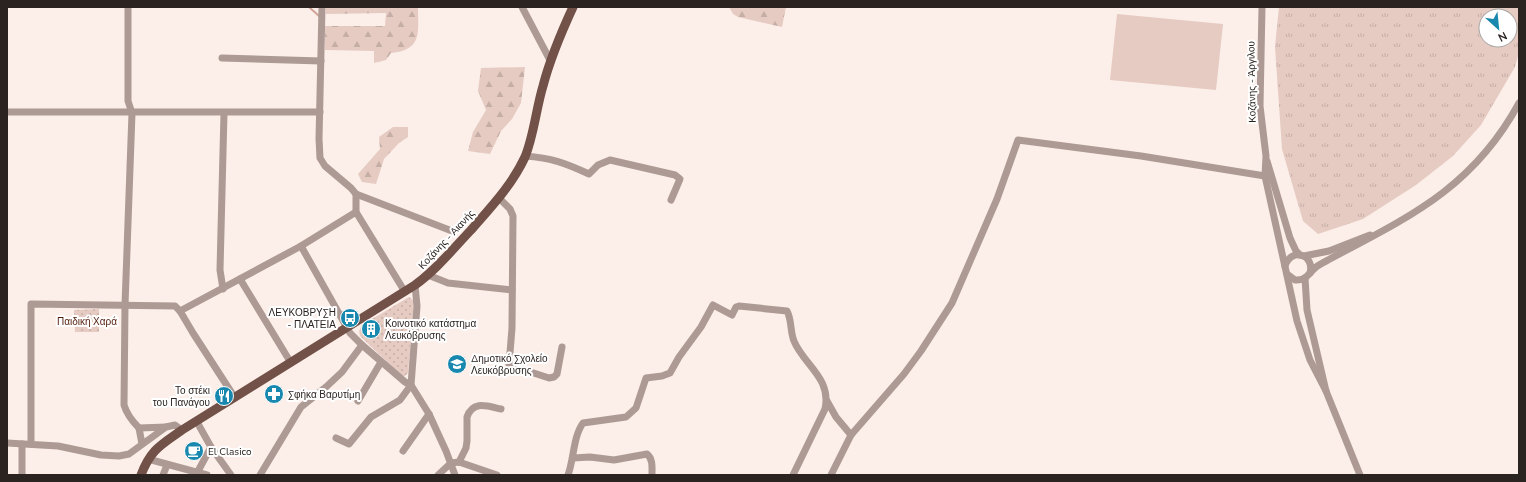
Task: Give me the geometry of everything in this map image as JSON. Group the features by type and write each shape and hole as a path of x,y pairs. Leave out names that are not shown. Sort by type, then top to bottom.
{"main road":[{"name":"Κοζάνης - Αιανής","path":"142,475 148,459 160,445 405,292 428,275 499,198 516,175 525,156 543,86 573,7"}],"street":[{"path":"128,7 128,101 132,113 125,305 124,405 132,422 139,428 142,444"},
{"path":"322,7 320,158 326,166 356,194 452,231"},
{"path":"522,7 551,62"},
{"name":"Κοζάνης - Άργιλου","path":"1262,7 1260,106 1266,156 1266,176 1290,292 1305,348 1318,379 1326,392"},
{"path":"222,58 321,61"},
{"path":"1287,274 1295,280 1307,276 1318,265 1423,208 1465,175 1486,153 1498,137 1519,103"},
{"path":"7,112 320,112"},
{"path":"223,289 220,270 224,113"},
{"path":"831,475 852,435 904,374 921,351 952,302 997,199 1018,140 1141,156 1266,176"},
{"path":"525,156 560,161 589,174 598,165 610,160 675,175 680,179 672,200"},
{"name":"Κοζάνης - Άργιλου","path":"1266,156 1290,238 1296,251 1310,263 1307,276 1306,310 1326,392 1360,475"},
{"path":"356,194 356,212 405,292"},
{"path":"499,198 510,209 513,216 512,328 509,365 549,378 554,377 557,374 562,347"},
{"path":"180,311 301,246 356,212"},
{"path":"1285,266 1287,260 1291,256 1329,251 1362,237 1379,233"},
{"path":"301,246 347,327 362,345 404,382 411,385 429,414 455,475"},
{"path":"428,275 448,283 512,290"},
{"path":"240,279 291,363"},
{"path":"336,438 349,444 371,417 400,400 411,385 418,306 415,285"},
{"path":"32,444 31,304 175,306 180,311 234,398"},
{"path":"568,475 578,432 583,423 626,417 636,408 641,397 646,378 662,376 670,373 679,357 701,327 713,305 732,315 736,307 739,306 787,311 794,343 815,369 820,378 827,401 836,417 852,435"},
{"path":"260,475 301,407 342,372 362,345"},
{"path":"358,400 381,362"},
{"path":"793,475 822,418 827,401"},
{"path":"459,462 466,448 468,412 476,406 481,405 501,409"},
{"path":"403,451 429,414"},
{"path":"196,422 211,447 231,475"},
{"path":"139,428 166,427 175,425 182,430"},
{"path":"7,444 58,446 100,455 119,456 128,454 166,427"},
{"path":"22,444 22,475"},
{"path":"197,473 211,447"},
{"path":"573,458 590,457 614,460 647,454 651,457 652,475"},
{"path":"148,459 207,475"},
{"path":"438,475 451,463 459,462 498,475"},
{"path":"163,475 167,465"}],"green space":[{"path":"326,7 418,7 418,32 414,44 409,48 391,53 386,60 374,63 374,51 325,50 325,26 385,26 386,13 326,14"},
{"path":"729,7 786,7 782,27 738,17 733,14"},
{"path":"1279,7 1519,7 1519,52 1515,67 1481,125 1453,156 1416,185 1363,219 1318,234 1303,221 1282,149 1275,47"},
{"path":"1117,14 1223,24 1216,90 1110,80"},
{"path":"525,67 521,103 512,119 501,131 490,154 468,151 473,132 486,110 478,91 481,68"},
{"path":"393,127 408,127 408,137 399,143 384,159 376,184 362,182 358,174 380,149 379,137"},
{"path":"409,297 414,301 408,373 405,376 402,376 360,336 359,331 362,325"},
{"name":"Παιδική Χαρά","path":"99,309 99,332 75,332 74,310"}],"waterway":[{"path":"309,7 319,16"}],"place":[{"name":"ΛΕΥΚΟΒΡΥΣΗ - ΠΛΑΤΕΙΑ","path":"350,318"},
{"name":"Κοινοτικό κατάστημα Λευκόβρυσης","path":"371,329"},
{"name":"Δημοτικό Σχολείο Λευκόβρυσης","path":"457,364"},
{"name":"Σφήκα Βαρυτίμη","path":"274,394"},
{"name":"Το στέκι του Πανάγου","path":"224,396"},
{"name":"El Clasico","path":"194,451"}]}
